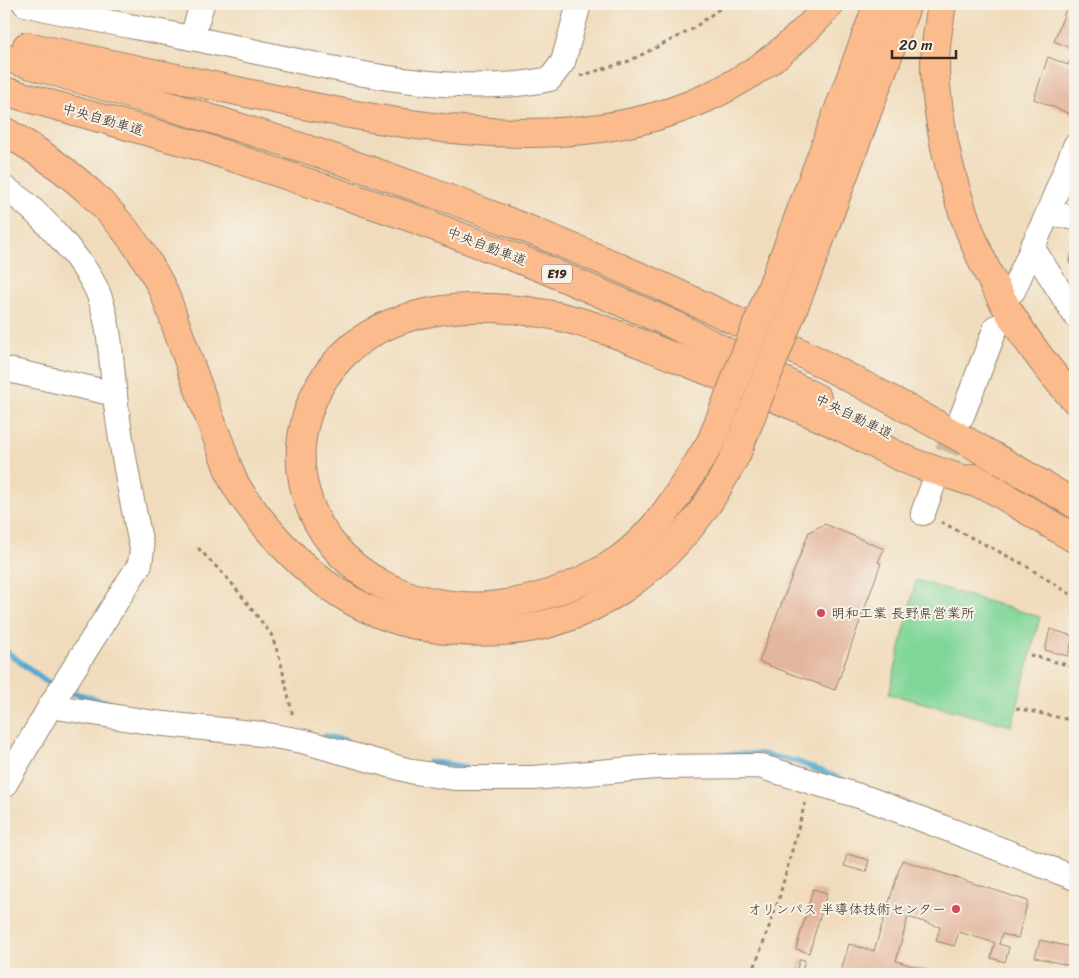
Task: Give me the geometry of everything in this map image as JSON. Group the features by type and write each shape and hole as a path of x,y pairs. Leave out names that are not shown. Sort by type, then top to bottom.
{"highway":[{"path":"4,42 302,105 408,124 510,133 559,133 608,128 654,117 723,89 761,66 817,20 830,4"},
{"path":"878,4 789,243 711,442 661,521 619,559 554,593 514,603 460,606 408,595 372,579 341,556 317,523 307,501 301,475 302,440 307,418 318,388 345,352 364,338 407,316 446,310 490,308 559,317 628,338 816,415 913,462 990,488"},
{"path":"4,131 63,168 105,206 126,230 162,288 235,483 260,520 299,564 320,582 367,609 407,624 451,631 521,630 558,621 588,609 634,581 668,552 706,506 736,455 815,253 907,4"},
{"path":"942,4 935,64 937,104 953,183 963,213 986,274 1018,328 1075,400"},
{"name":"E19","path":"4,57 211,118 423,189 553,240 685,296 853,380 1006,462 1075,504"},
{"name":"中央自動車道","path":"4,91 199,146 407,216 542,268 672,324 934,456 1075,539"}],"street":[{"path":"25,4 372,75 410,80 481,85 531,83 550,79 563,62 579,4"},
{"path":"192,38 202,4"},
{"path":"1012,291 1048,213 1075,146"},
{"path":"4,188 46,222 75,256 100,296 109,332 114,394 122,452 142,549 140,564 69,675 4,786"},
{"path":"1048,213 1075,218"},
{"path":"1032,247 1075,315"},
{"path":"962,416 996,328"},
{"path":"4,369 114,394"},
{"path":"923,513 933,485"},
{"path":"52,703 155,722 262,734 302,741 414,772 454,778 533,778 655,767 758,766 811,780 869,799 1075,878"}],"path":[{"path":"550,79 564,80 629,61 691,30 726,4"},
{"path":"923,513 1023,564 1075,597"},
{"path":"198,548 230,581 271,634 280,659 293,711 293,722"},
{"path":"1030,655 1075,667"},
{"path":"1016,708 1075,721"},
{"path":"752,974 778,902 811,780"}],"green space":[{"path":"916,580 1040,617 1012,726 889,694"}],"building":[{"path":"1068,4 1075,4 1075,116 1034,99 1048,57 1068,65 1074,49 1054,41"},
{"path":"1075,185 1075,212 1070,211"},
{"path":"1075,245 1075,264 1069,263"},
{"name":"明和工業 長野県営業所","path":"825,524 884,549 878,562 881,563 835,690 759,662 809,532"},
{"path":"1050,629 1073,636 1068,656 1045,650"},
{"path":"847,854 869,860 866,872 844,866"},
{"name":"オリンパス 半導体技術センター","path":"902,860 1028,901 1018,938 1002,934 999,944 1009,947 1005,962 991,958 995,943 959,932 954,946 936,941 940,927 908,917 896,961 941,974 840,974 849,944 874,951"},
{"path":"813,889 827,893 809,953 796,949"},
{"path":"1040,940 1075,948 1075,967 1035,957"},
{"path":"800,959 805,960 801,974 788,974 790,970 796,972"}],"waterway":[{"path":"4,650 47,682 57,687"},
{"path":"66,691 121,706"},
{"path":"325,736 346,741"},
{"path":"723,755 760,754 798,762 841,779"},
{"path":"429,762 466,767"}],"tunnel":[{"path":"933,485 961,417"}],"place":[{"name":"明和工業 長野県営業所","path":"821,613"},
{"name":"オリンパス 半導体技術センター","path":"956,909"}]}
